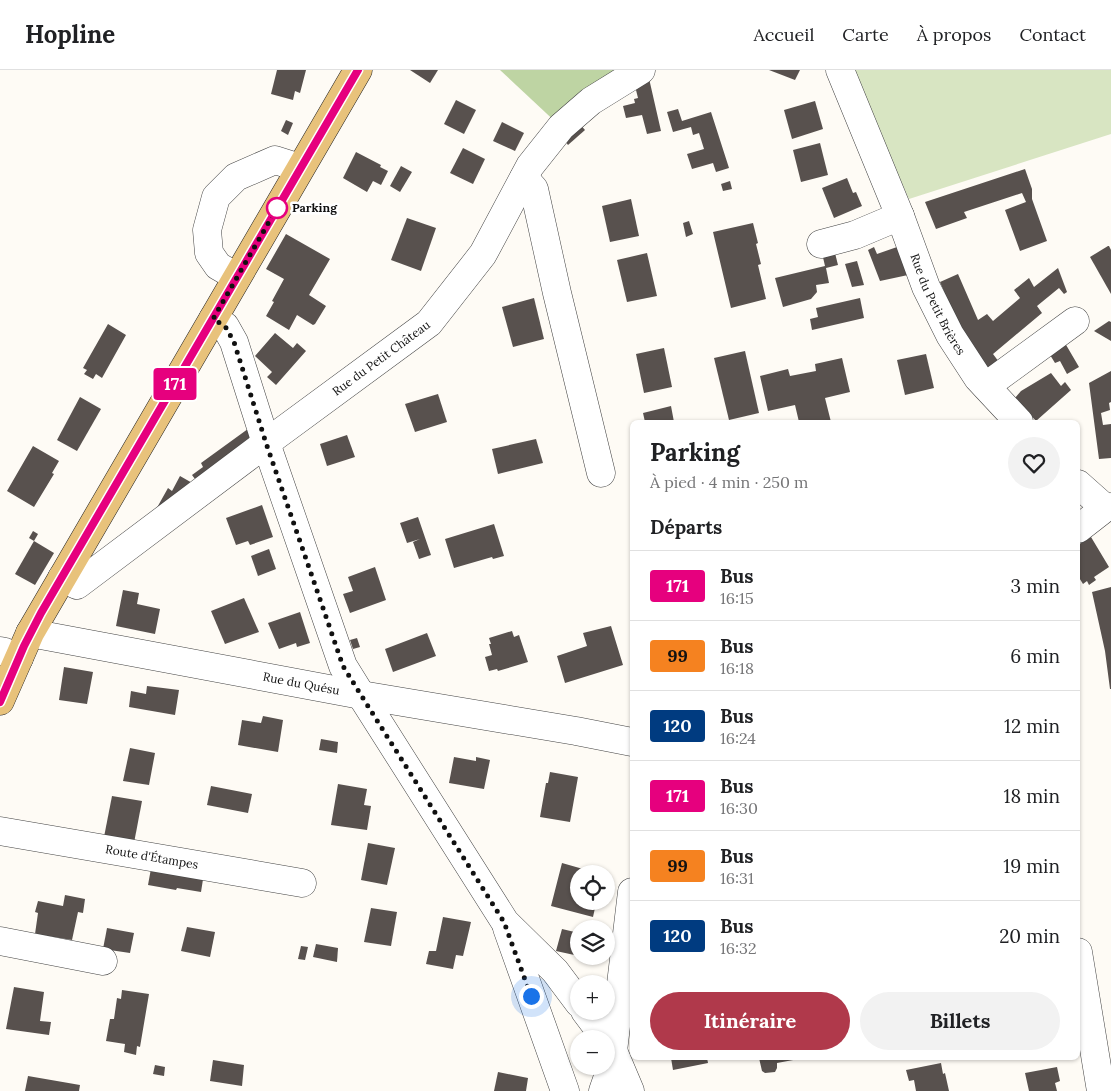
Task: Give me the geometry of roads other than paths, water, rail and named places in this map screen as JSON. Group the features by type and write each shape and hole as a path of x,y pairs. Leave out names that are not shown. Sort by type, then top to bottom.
{"main road":[{"path":"0,702 9,654 30,633 358,70"}],"street":[{"name":"Rue du Petit Château","path":"62,578 77,585 429,323 483,254 530,166 560,126 591,101 641,70"},
{"name":"Rue du Petit Brières","path":"840,70 900,216 926,287 950,335 978,378 1017,420"},
{"path":"237,277 218,266 209,253 207,230 216,197 236,177 275,160 300,168"},
{"path":"524,178 534,189 601,473"},
{"path":"821,244 855,235 900,216"},
{"path":"213,319 225,326 234,342 266,443 343,666 504,922 565,1091"},
{"path":"986,386 1075,320"},
{"path":"1080,485 1109,507 1080,528"},
{"name":"Rue du Quésu","path":"30,633 361,695 630,742"},
{"name":"Route d'Étampes","path":"0,830 302,883"},
{"path":"610,1030 630,904"},
{"path":"504,922 555,972 570,991"},
{"path":"0,942 103,961"},
{"path":"1080,964 1101,1091"},
{"path":"615,1058 630,1091"},
{"path":"603,1091 609,1075"}],"place":[{"name":"Parking","path":"277,208"}]}
